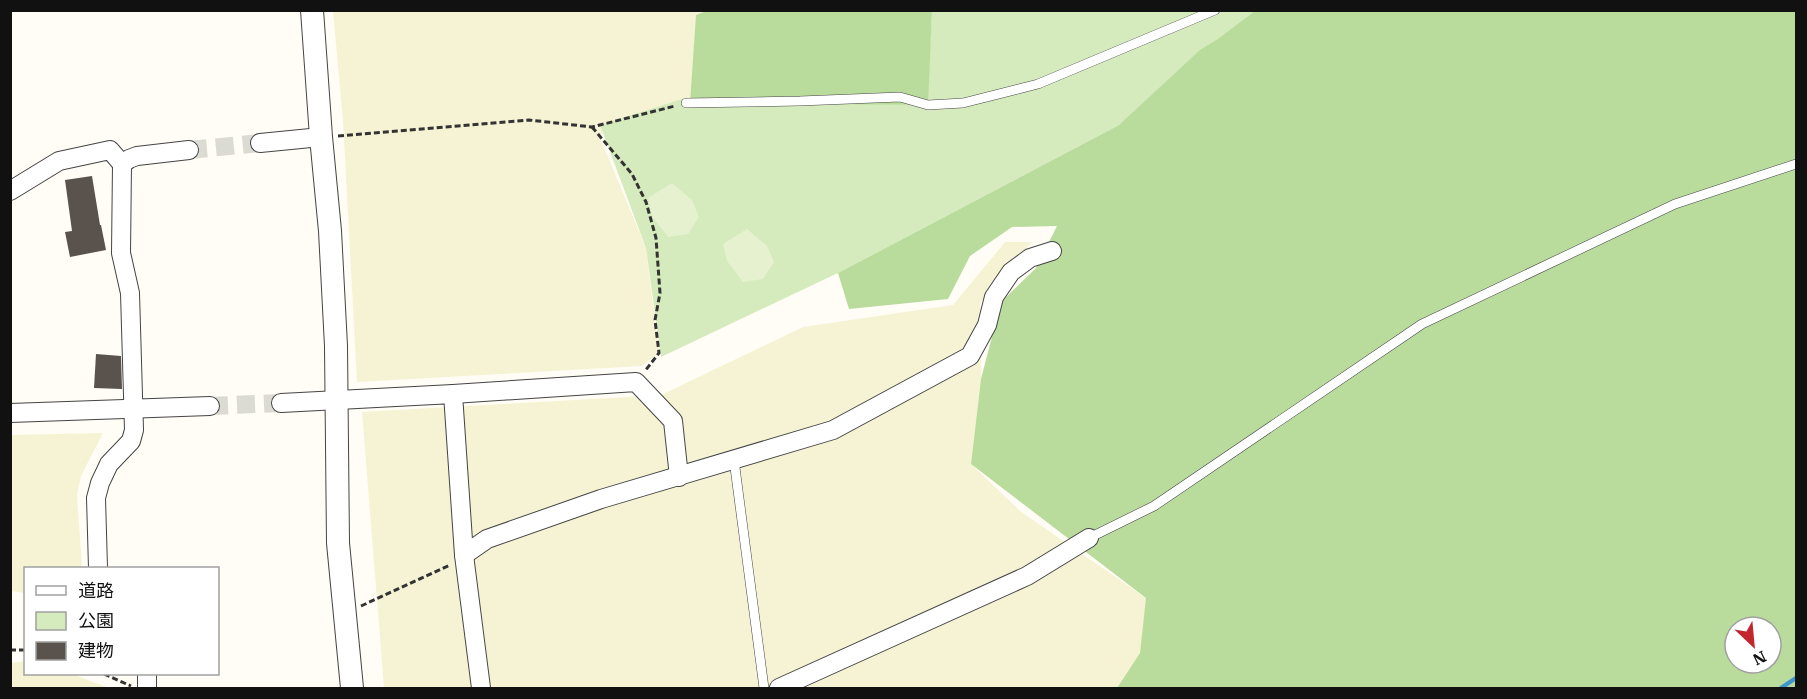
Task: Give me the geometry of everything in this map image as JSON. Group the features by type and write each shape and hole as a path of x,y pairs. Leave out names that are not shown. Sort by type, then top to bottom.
{"street":[{"path":"312,10 330,243 337,400 337,521 352,688"},
{"path":"260,143 321,137"},
{"path":"10,190 59,161 111,150 122,164 121,253 130,293 134,430 131,441 109,464 96,498 98,567"},
{"path":"122,164 137,156 189,150"},
{"path":"464,555 488,539 601,499 833,430 970,356 987,324 994,297 1011,272 1030,258 1052,251"},
{"path":"281,403 636,382 673,421 679,477"},
{"path":"453,394 464,555 481,688"},
{"path":"10,413 210,406"},
{"path":"779,688 1027,576 1089,538"}],"lane":[{"path":"686,104 900,97 927,105 963,104 1038,84 1215,10"},
{"path":"1089,538 1154,506 1422,324 1675,204 1797,164"},
{"path":"734,460 764,688"}],"path":[{"path":"321,137 529,120 592,127 686,104"},
{"path":"592,127 632,174 646,202 657,238 660,293 655,320 659,353 636,382"},
{"path":"345,613 450,565 464,555"},
{"path":"106,675 136,688"}],"shaded area":[{"path":"333,11 706,11 696,15 695,99 599,135 646,248 659,353 642,366 357,382 343,121"},
{"path":"1005,242 1032,242 980,303 981,379 971,464 1020,511 1146,598 1147,643 1117,688 384,688 362,412 661,395 803,327 953,305"},
{"path":"103,433 81,476 77,495 82,567 24,567 24,593 11,591 11,435"},
{"path":"24,661 24,675 75,675 109,688 11,688 11,663"}],"green space":[{"path":"706,11 932,11 928,105 690,103 696,15"},
{"path":"932,11 1263,11 1205,60 1119,125 838,273 661,357 646,248 600,125 682,99 927,105"},
{"path":"1255,11 1796,11 1796,688 1117,688 1140,653 1146,598 971,464 981,379 1001,302 1036,268 1057,226 1012,227 970,256 948,299 849,309 838,273 1119,125 1200,50"},
{"path":"672,183 692,200 699,217 688,234 668,237 652,216 648,198"},
{"path":"747,229 767,246 774,262 763,279 743,282 727,261 723,244"}],"building":[{"path":"92,176 106,250 70,257 65,232 72,231 65,180"},
{"path":"96,354 121,356 122,389 94,388"}],"waterway":[{"path":"1781,688 1796,678"}],"tunnel":[{"path":"189,150 260,143"},
{"path":"210,406 281,403"}]}
